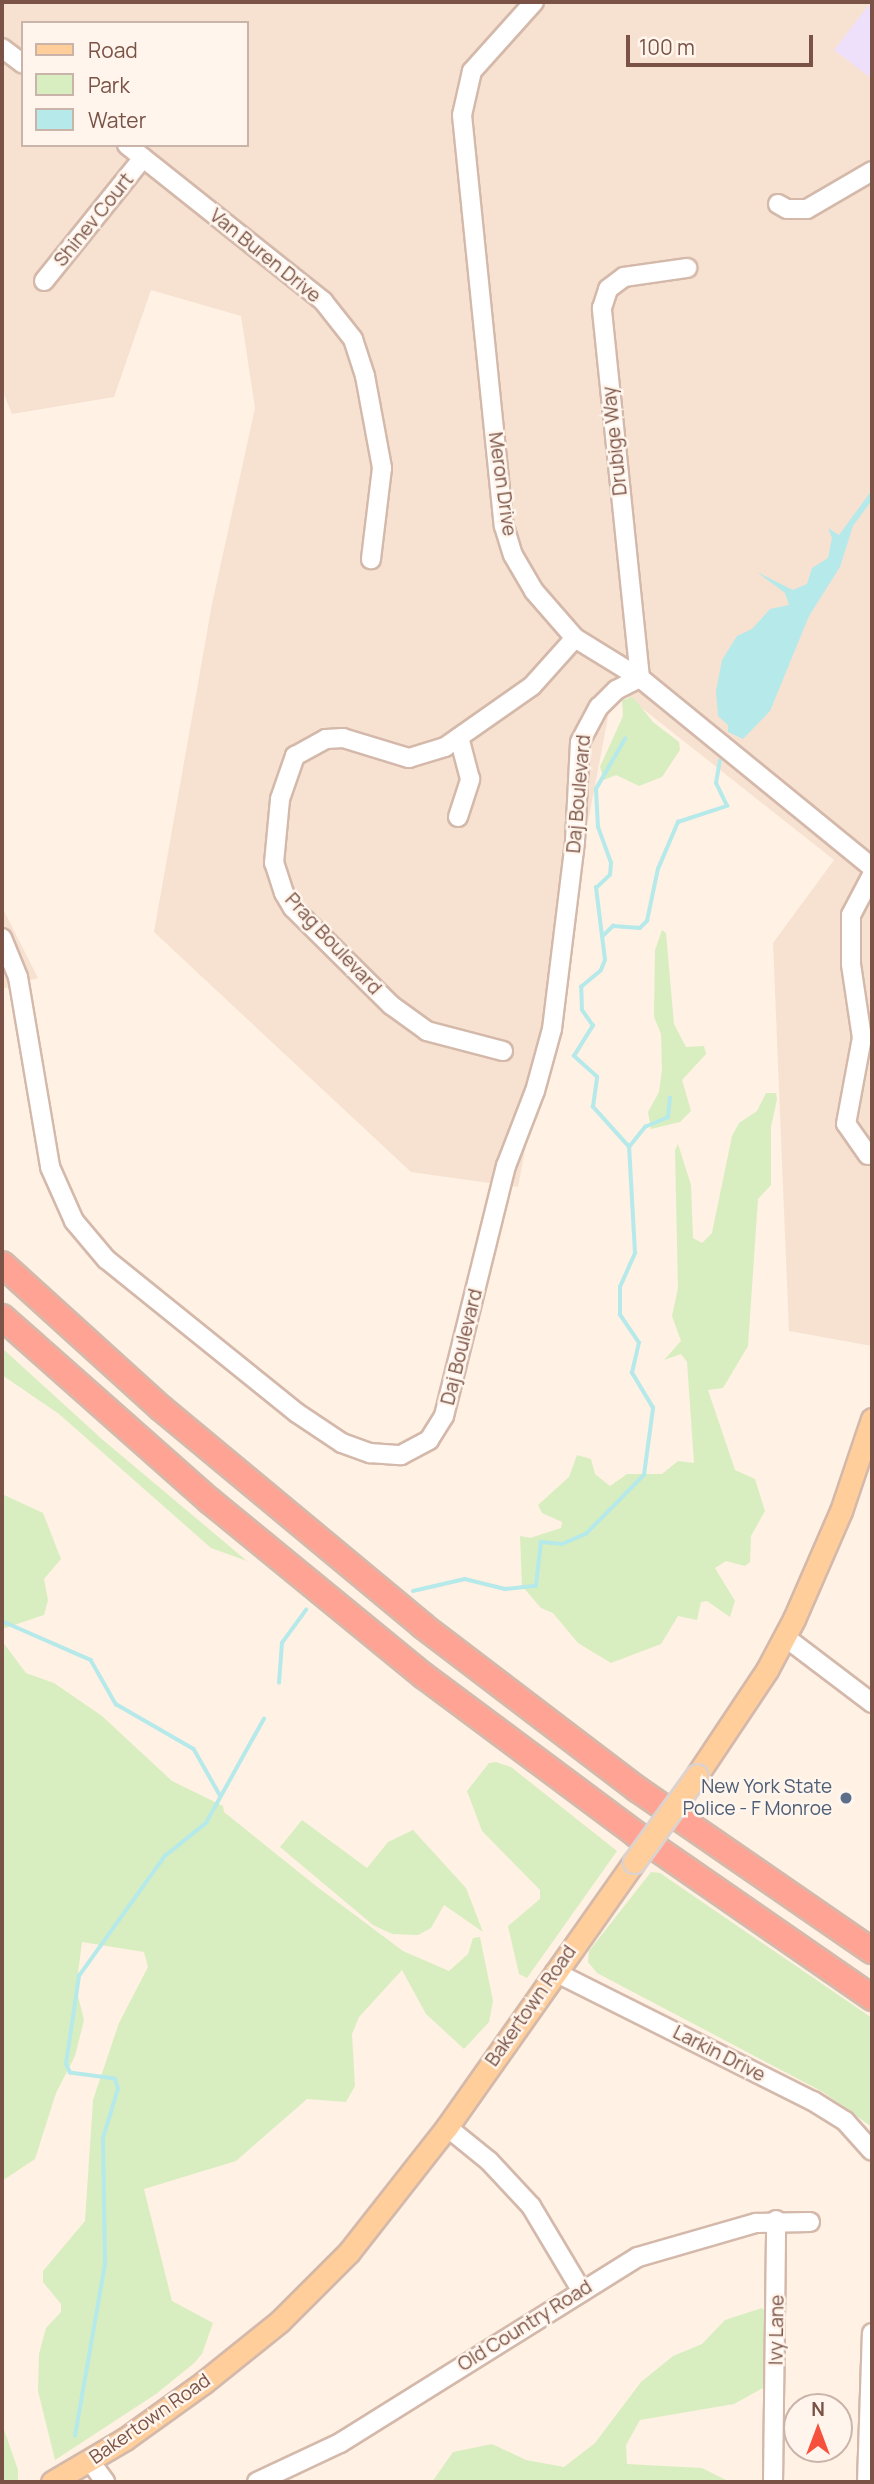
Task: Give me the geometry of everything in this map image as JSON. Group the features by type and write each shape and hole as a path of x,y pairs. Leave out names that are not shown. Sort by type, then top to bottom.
{"highway":[{"path":"2,1264 162,1409 423,1626 638,1789 872,1951"},
{"path":"2,1317 220,1510 424,1676 636,1835 872,1998"}],"main road":[{"name":"Bakertown Road","path":"52,2482 90,2461 193,2391 280,2321 349,2252 447,2127 697,1775 785,1637 841,1511 872,1419"}],"street":[{"name":"Meron Drive","path":"534,2 472,71 462,115 504,526 513,555 534,591 575,638 639,678 872,867"},
{"path":"2,48 21,62"},
{"name":"Van Buren Drive","path":"129,147 323,301 353,340 365,376 382,468 371,559"},
{"name":"Shinev Court","path":"44,281 143,158"},
{"path":"778,204 787,209 807,209 872,171"},
{"name":"Drubige Way","path":"639,678 602,308 608,289 624,277 687,268"},
{"name":"Prag Boulevard","path":"503,1051 427,1031 391,1005 293,908 284,893 274,863 282,786 286,771 304,749 343,738 409,758 445,747 532,686 575,638"},
{"name":"Daj Boulevard","path":"2,938 18,977 50,1167 74,1221 106,1259 142,1290 297,1413 342,1443 370,1453 401,1455 429,1440 444,1416 506,1167 535,1091 552,1029 575,841 580,742 599,707 616,690 639,678"},
{"path":"458,817 470,779 459,737"},
{"path":"868,1155 846,1124 862,1038 851,964 851,915 872,875"},
{"path":"785,1637 872,1703"},
{"name":"Larkin Drive","path":"555,1972 813,2101 845,2121 872,2151"},
{"path":"447,2127 489,2161 531,2206 581,2290"},
{"name":"Old Country Road","path":"257,2482 340,2443 581,2290 646,2253 776,2220 810,2222"},
{"name":"Ivy Lane","path":"773,2482 776,2220"},
{"path":"867,2482 872,2333"},
{"path":"90,2461 105,2482"}],"shaded area":[{"path":"2,2 872,2 872,1346 789,1331 773,943 834,860 614,686 518,1187 411,1172 154,932 212,604 255,408 241,316 151,290 114,397 12,414 2,390"},
{"path":"872,2 872,79 834,50"},
{"path":"2,907 38,978 2,989"}],"green space":[{"path":"633,697 653,722 679,742 680,750 662,777 639,786 616,775 604,780 600,767 623,716 622,700"},
{"path":"662,930 666,933 674,1024 686,1047 704,1046 706,1054 682,1080 691,1111 680,1122 651,1129 648,1112 659,1092 662,1070 661,1034 654,1017 655,950"},
{"path":"766,1093 776,1093 777,1099 771,1127 771,1185 758,1199 748,1346 723,1388 708,1390 735,1470 755,1479 765,1511 751,1536 750,1562 745,1566 726,1561 715,1568 735,1601 730,1617 707,1601 701,1602 697,1620 678,1616 661,1644 611,1663 578,1643 553,1613 541,1608 522,1586 520,1536 530,1538 561,1528 562,1522 542,1513 538,1505 569,1477 577,1455 591,1459 595,1474 610,1486 627,1474 662,1474 678,1461 694,1463 687,1362 681,1354 664,1360 681,1341 672,1316 678,1288 675,1150 678,1144 691,1185 693,1238 702,1243 712,1233 732,1136 739,1123 757,1111"},
{"path":"2,1348 103,1440 247,1561 211,1548 59,1414 2,1375"},
{"path":"2,1494 43,1513 61,1559 44,1579 48,1600 44,1615 2,1629"},
{"path":"2,1641 26,1673 54,1683 102,1716 172,1781 223,1806 224,1812 403,1951 449,1971 468,1954 473,1938 480,1937 493,2001 489,2022 464,2049 426,2014 402,1970 359,2017 352,2034 355,2086 346,2102 307,2099 236,2161 144,2189 172,2301 213,2323 202,2354 193,2364 156,2394 55,2460 38,2391 39,2354 46,2328 61,2312 61,2304 43,2282 43,2271 85,2221 93,2100 119,2023 148,1967 144,1952 82,1942 76,1988 84,2020 75,2056 56,2093 35,2159 2,2181"},
{"path":"496,1762 511,1767 617,1851 527,1978 519,1974 508,1926 540,1899 540,1890 482,1831 467,1791 489,1763"},
{"path":"302,1820 367,1868 388,1842 413,1830 466,1888 483,1932 444,1905 431,1928 418,1935 392,1934 373,1925 280,1847"},
{"path":"651,1872 660,1873 872,2018 872,2127 823,2092 597,1973 588,1962 589,1951"},
{"path":"762,2308 773,2318 770,2363 763,2388 734,2404 640,2420 626,2445 627,2464 702,2468 730,2482 432,2482 453,2452 492,2444 526,2460 564,2467 595,2443 641,2382 673,2356 702,2344 725,2320"},
{"path":"2,2424 18,2470 18,2482 2,2482"}],"water":[{"path":"872,490 872,500 853,526 840,567 809,616 770,711 743,739 728,732 728,725 718,716 716,691 722,660 737,636 752,629 770,609 789,605 785,593 757,572 793,590 807,584 812,568 828,558 832,538 828,528 839,535"}],"waterway":[{"path":"413,1591 465,1579 505,1589 536,1586 541,1542 562,1544 586,1534 644,1475 653,1408 632,1373 639,1343 620,1315 620,1287 635,1253 629,1147 593,1107 597,1077 574,1056 593,1026 582,1010 581,987 601,970 605,960 596,888 610,875 611,863 598,828 596,789 625,739"},
{"path":"602,937 613,926 640,928 647,921 658,869 678,822 727,806 716,783 720,761"},
{"path":"629,1147 645,1127 668,1117 670,1098"},
{"path":"279,1683 282,1643 306,1610"},
{"path":"2,1621 91,1660 116,1704 194,1749 220,1795"},
{"path":"75,2436 105,2264 103,2138 118,2089 115,2079 70,2073 66,2064 79,1976 165,1856 206,1823 264,1719"}],"place":[{"name":"New York State Police - F Monroe","path":"846,1798"}]}
